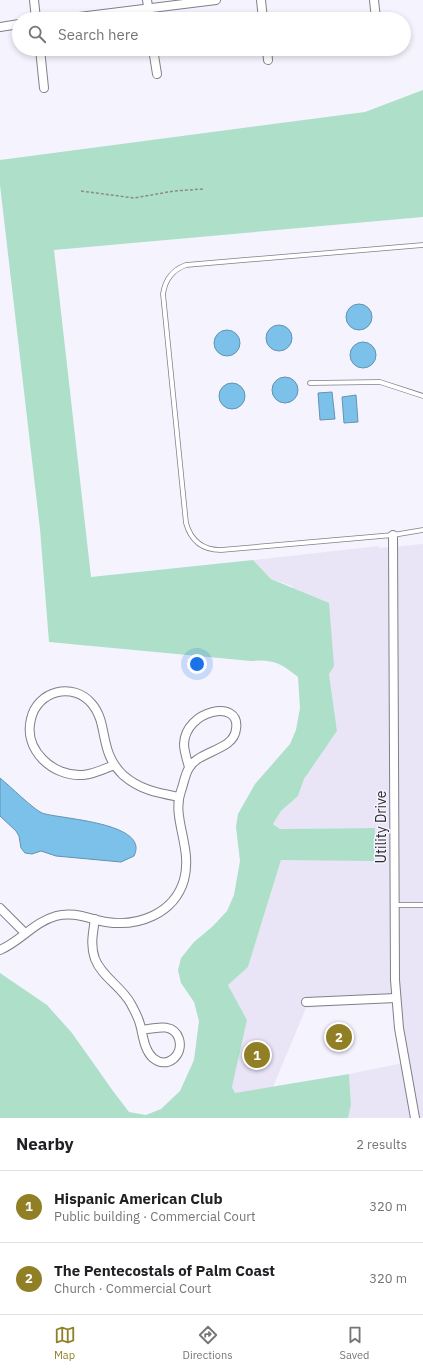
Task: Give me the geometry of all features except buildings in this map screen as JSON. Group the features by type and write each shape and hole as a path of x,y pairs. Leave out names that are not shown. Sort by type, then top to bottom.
{"street":[{"path":"34,0 35,12"},
{"path":"103,12 148,4 216,0"},
{"path":"261,0 262,12"},
{"path":"374,0 375,12"},
{"path":"0,27 12,25"},
{"path":"41,56 44,88"},
{"path":"154,56 156,74"},
{"path":"267,56 268,60"},
{"name":"Utility Drive","path":"393,535 394,905 396,998 399,1028 415,1118"},
{"path":"114,765 90,774 78,775 59,771 45,762 32,744 30,729 33,712 41,699 48,695 63,692 75,693 88,700 97,713 105,745 114,765 138,786 158,793 179,797"},
{"path":"0,950 11,945 36,925 56,916 75,914 94,920 114,923 136,922 160,913 172,901 183,882 187,858 178,810 179,797 189,767 184,744 191,724 202,715 211,711 219,710 230,714 236,723 236,729 232,739 222,746 206,753 189,767"},
{"path":"0,908 25,933"},
{"path":"94,920 91,944 96,960 130,1002 142,1030 148,1053 154,1059 162,1063 168,1063 175,1059 179,1050 180,1042 177,1034 172,1029 162,1027 142,1030"},
{"path":"306,1002 396,998"}],"lane":[{"path":"423,245 186,265 175,271 166,281 163,294 186,523 195,542 204,548 221,550 393,535 423,530"},
{"path":"310,383 380,382 423,396"},
{"path":"394,905 423,905"}],"path":[{"path":"81,190 130,198 174,191 203,189"}],"shaded area":[{"path":"423,544 423,1118 348,1118 351,1105 349,1074 403,1063 392,1002 306,1008 273,1087 235,1093 232,1087 247,1020 228,985 248,967 281,860 374,860 375,828 280,829 273,824 281,811 298,796 304,779 337,731 329,674 292,586 271,579 253,560 379,546 379,548"}],"green space":[{"path":"423,90 423,217 54,250 91,577 253,560 271,579 329,603 334,666 329,674 337,731 304,779 298,796 281,811 273,824 280,829 375,828 374,861 281,860 248,967 228,985 247,1020 232,1087 235,1093 349,1074 351,1105 348,1118 0,1118 0,973 47,1005 72,1033 129,1112 146,1115 161,1109 180,1091 194,1060 199,1021 194,1002 181,983 178,970 181,958 194,942 213,926 227,911 234,895 240,861 236,827 238,814 255,784 290,744 296,730 300,708 298,677 281,665 271,661 251,661 49,642 40,529 0,185 0,160 365,112"}],"water":[{"path":"359,304 368,308 372,317 368,326 359,330 350,326 346,317 350,308"},
{"path":"279,325 288,329 292,338 288,347 279,351 270,347 266,338 270,329"},
{"path":"227,330 236,334 240,343 236,352 227,356 218,352 214,343 218,334"},
{"path":"363,342 372,346 376,355 372,364 363,368 354,364 350,355 354,346"},
{"path":"285,377 294,381 298,390 294,399 285,403 276,399 272,390 276,381"},
{"path":"232,383 241,387 245,396 241,405 232,409 223,405 219,396 223,387"},
{"path":"332,392 335,419 320,420 318,393"},
{"path":"356,395 358,422 344,423 342,397"},
{"path":"0,778 42,813 83,820 117,829 129,836 136,845 134,856 121,862 56,856 41,851 32,854 25,853 21,848 19,836 16,831 0,816"}],"place":[{"name":"The Pentecostals of Palm Coast","path":"339,1037"},
{"name":"Hispanic American Club","path":"257,1055"}]}
